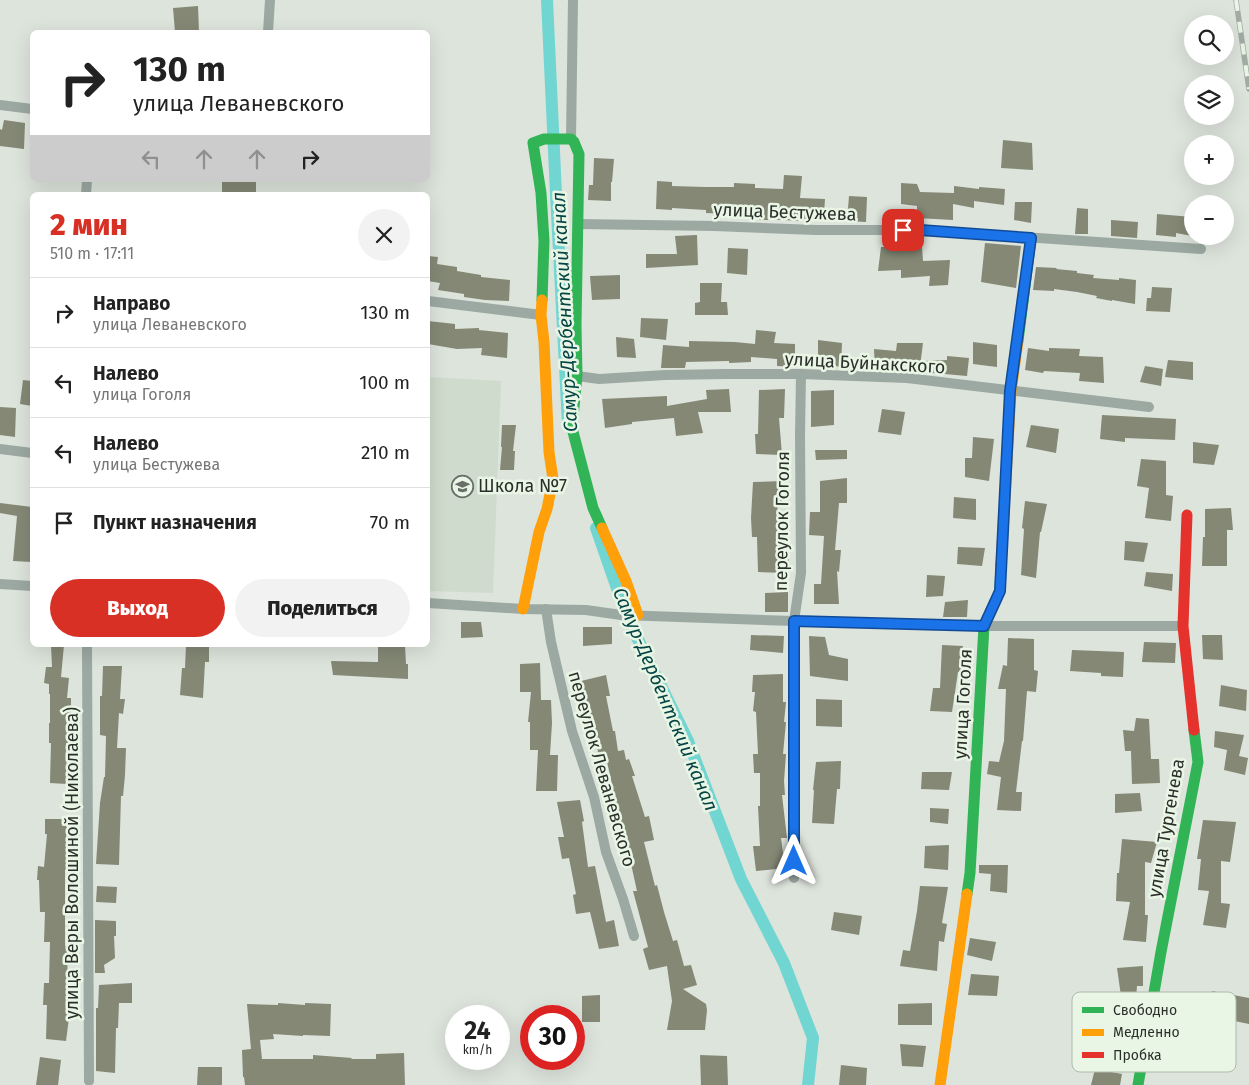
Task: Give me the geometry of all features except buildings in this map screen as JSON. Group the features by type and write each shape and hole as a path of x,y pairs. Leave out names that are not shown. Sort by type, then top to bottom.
{"street":[{"path":"268,30 270,0"},
{"path":"567,139 573,0"},
{"path":"0,104 30,109"},
{"path":"523,609 539,532 547,509 553,479 544,342 540,315 544,241 541,193 534,144 544,139 567,139 574,142 579,154 577,376 572,428 593,508 626,581 630,615"},
{"name":"улица Бестужева","path":"578,224 816,230 920,230 1201,249"},
{"name":"улица Гоголя","path":"940,1085 970,872 984,626 1000,591 1010,391 1031,238"},
{"path":"430,301 540,315"},
{"name":"улица Буйнакского","path":"577,376 599,379 665,375 801,374 907,378 1149,407"},
{"name":"переулок Гоголя","path":"794,878 794,621 800,573 801,374"},
{"path":"0,449 30,453"},
{"name":"улица Тургенева","path":"1154,992 1198,762 1183,626 1187,516"},
{"path":"0,584 30,586"},
{"path":"430,603 523,609 586,610 630,615 794,621 984,626 1183,626"},
{"name":"переулок Леваневского","path":"546,609 551,642 572,731 594,797 606,852 634,936"},
{"name":"улица Веры Волошиной (Николаева)","path":"87,647 89,1081"},
{"name":"улица Тургенева","path":"1138,1085 1140,1072"}],"shaded area":[{"name":"Школа №7","path":"430,377 501,381 493,593 430,591"}],"waterway":[{"name":"Самур-Дербентский канал","path":"547,0 568,424"},
{"name":"Самур-Дербентский канал","path":"596,528 627,617 688,741 741,879 784,963 813,1038 808,1085"}],"railway":[{"path":"1236,0 1249,89"}],"traffic: fast":[{"path":"542,300 544,241 541,193 533,143 544,139 571,139 579,154 577,376 572,428 593,508 602,528"},
{"path":"1018,341 1031,238"},
{"path":"967,894 970,873 984,626 1000,591 1001,564"},
{"path":"1154,992 1198,762 1194,730"},
{"path":"1138,1085 1140,1072"}],"traffic: slow":[{"path":"523,609 539,532 547,509 553,479 549,452 541,315 542,300"},
{"path":"1001,564 1011,391 1018,341"},
{"path":"602,528 626,581 638,615"},
{"path":"940,1085 967,894"}],"traffic: jam":[{"path":"1187,515 1183,626 1194,730"}],"place":[{"name":"Школа №7","path":"462,486"}],"route":[{"path":"794,861 794,621 984,626 1000,591 1010,391 1031,238 903,230"}]}
